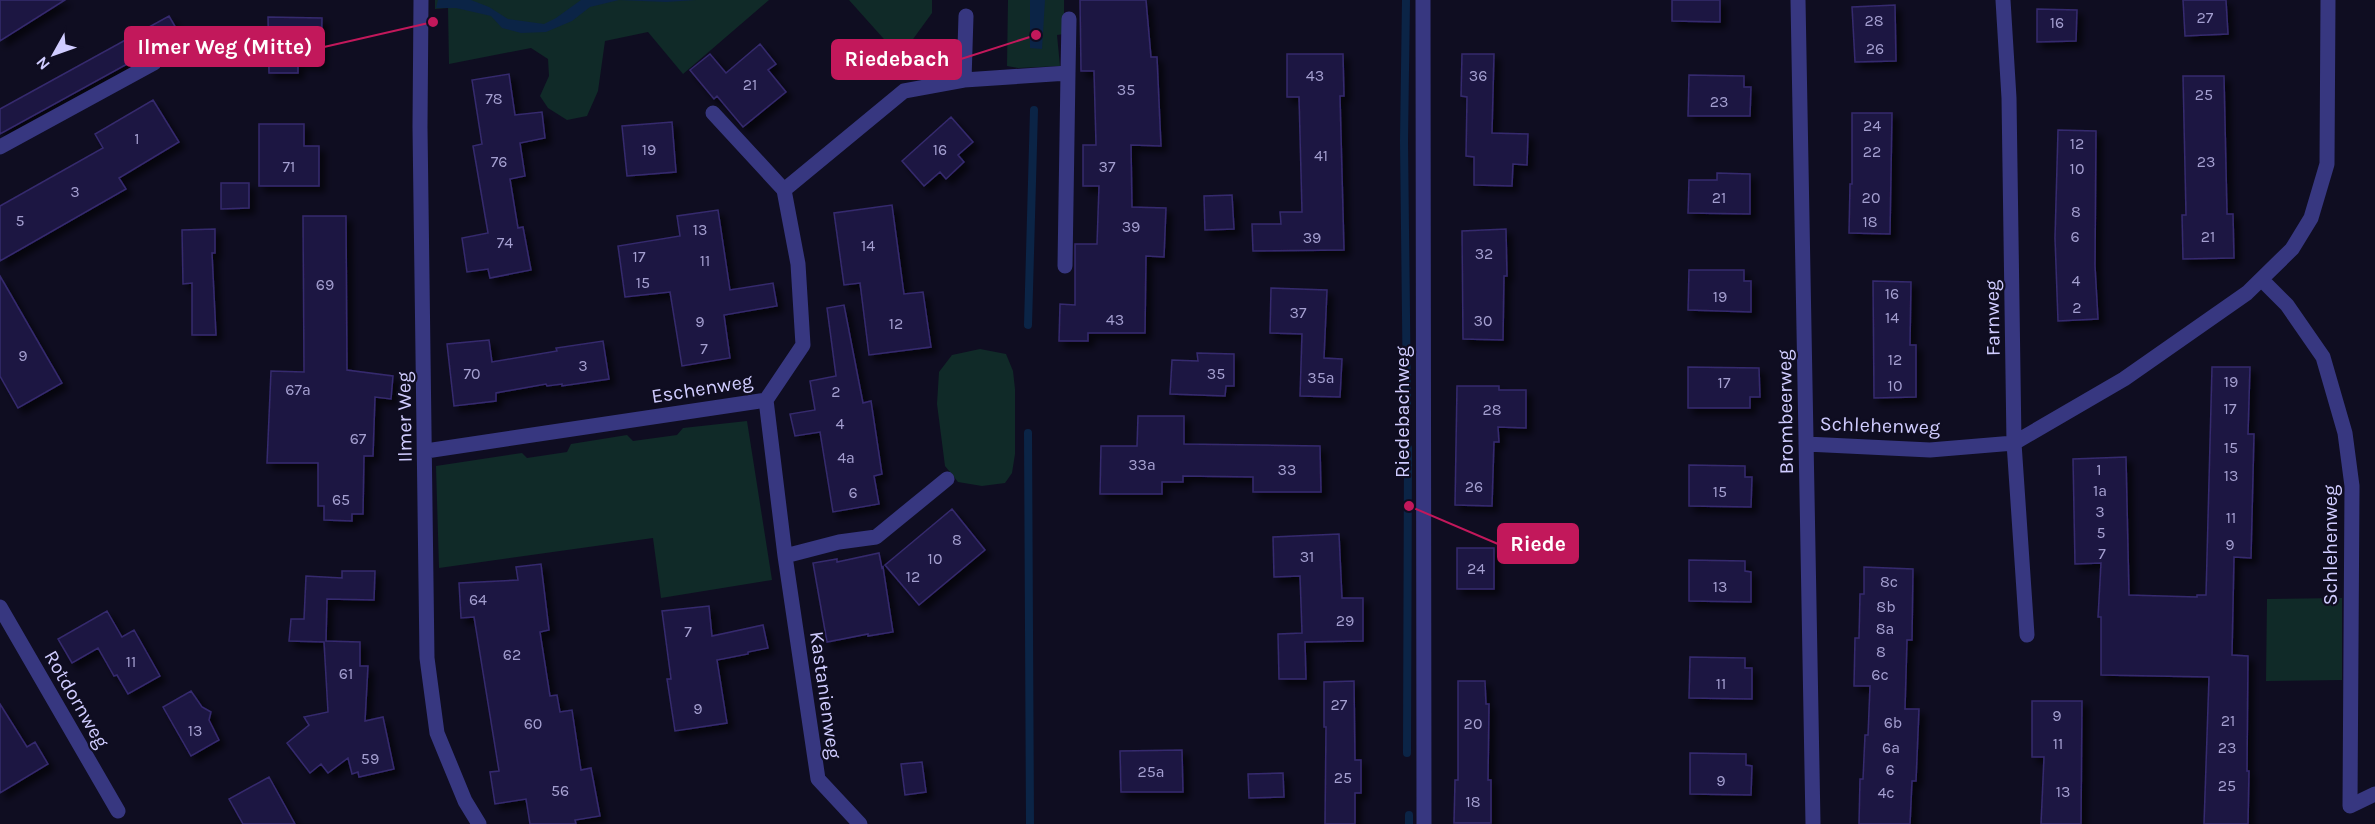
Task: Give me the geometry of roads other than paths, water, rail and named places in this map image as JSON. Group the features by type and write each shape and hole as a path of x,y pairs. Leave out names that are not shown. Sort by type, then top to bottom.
{"street":[{"name":"Ilmer Weg","path":"421,0 420,127 428,658 437,733 465,801 479,824"},
{"name":"Riedebachweg","path":"1423,0 1424,824"},
{"name":"Brombeerweg","path":"1798,0 1813,824"},
{"name":"Farnweg","path":"2003,0 2009,98 2014,443 2027,635"},
{"name":"Schlehenweg","path":"1806,444 1930,450 2014,443 2124,380 2247,293 2292,249 2311,218 2327,164 2328,0"},
{"path":"964,80 966,16"},
{"path":"1065,266 1069,19"},
{"path":"0,147 154,63"},
{"path":"713,113 784,190 904,90 964,80 1068,73"},
{"name":"Eschenweg","path":"426,452 766,400 802,345 798,264 784,190"},
{"name":"Schlehenweg","path":"2262,280 2287,305 2323,357 2345,433 2352,486 2350,806 2375,794"},
{"name":"Kastanienweg","path":"766,400 785,556 818,779 860,824"},
{"path":"785,556 839,542 876,537 947,479"},
{"name":"Rotdornweg","path":"0,607 118,811"}],"water":[{"path":"438,0 471,0 489,7 508,19 544,24 581,0 619,0 590,7 572,21 546,32 521,33 502,28 491,16 456,8 436,8"},
{"path":"619,0 696,0 666,2"},
{"path":"1030,0 1045,0 1042,49 1030,48"}],"waterway":[{"path":"1406,0 1404,141 1407,403"},
{"path":"1028,325 1034,110"},
{"path":"1028,433 1030,824"},
{"path":"1407,753 1408,448"},
{"path":"1409,815 1409,824"}],"place":[{"name":"Ilmer Weg (Mitte)","path":"433,22"},
{"name":"Riedebach","path":"1036,35"},
{"name":"Riede","path":"1409,506"}]}
